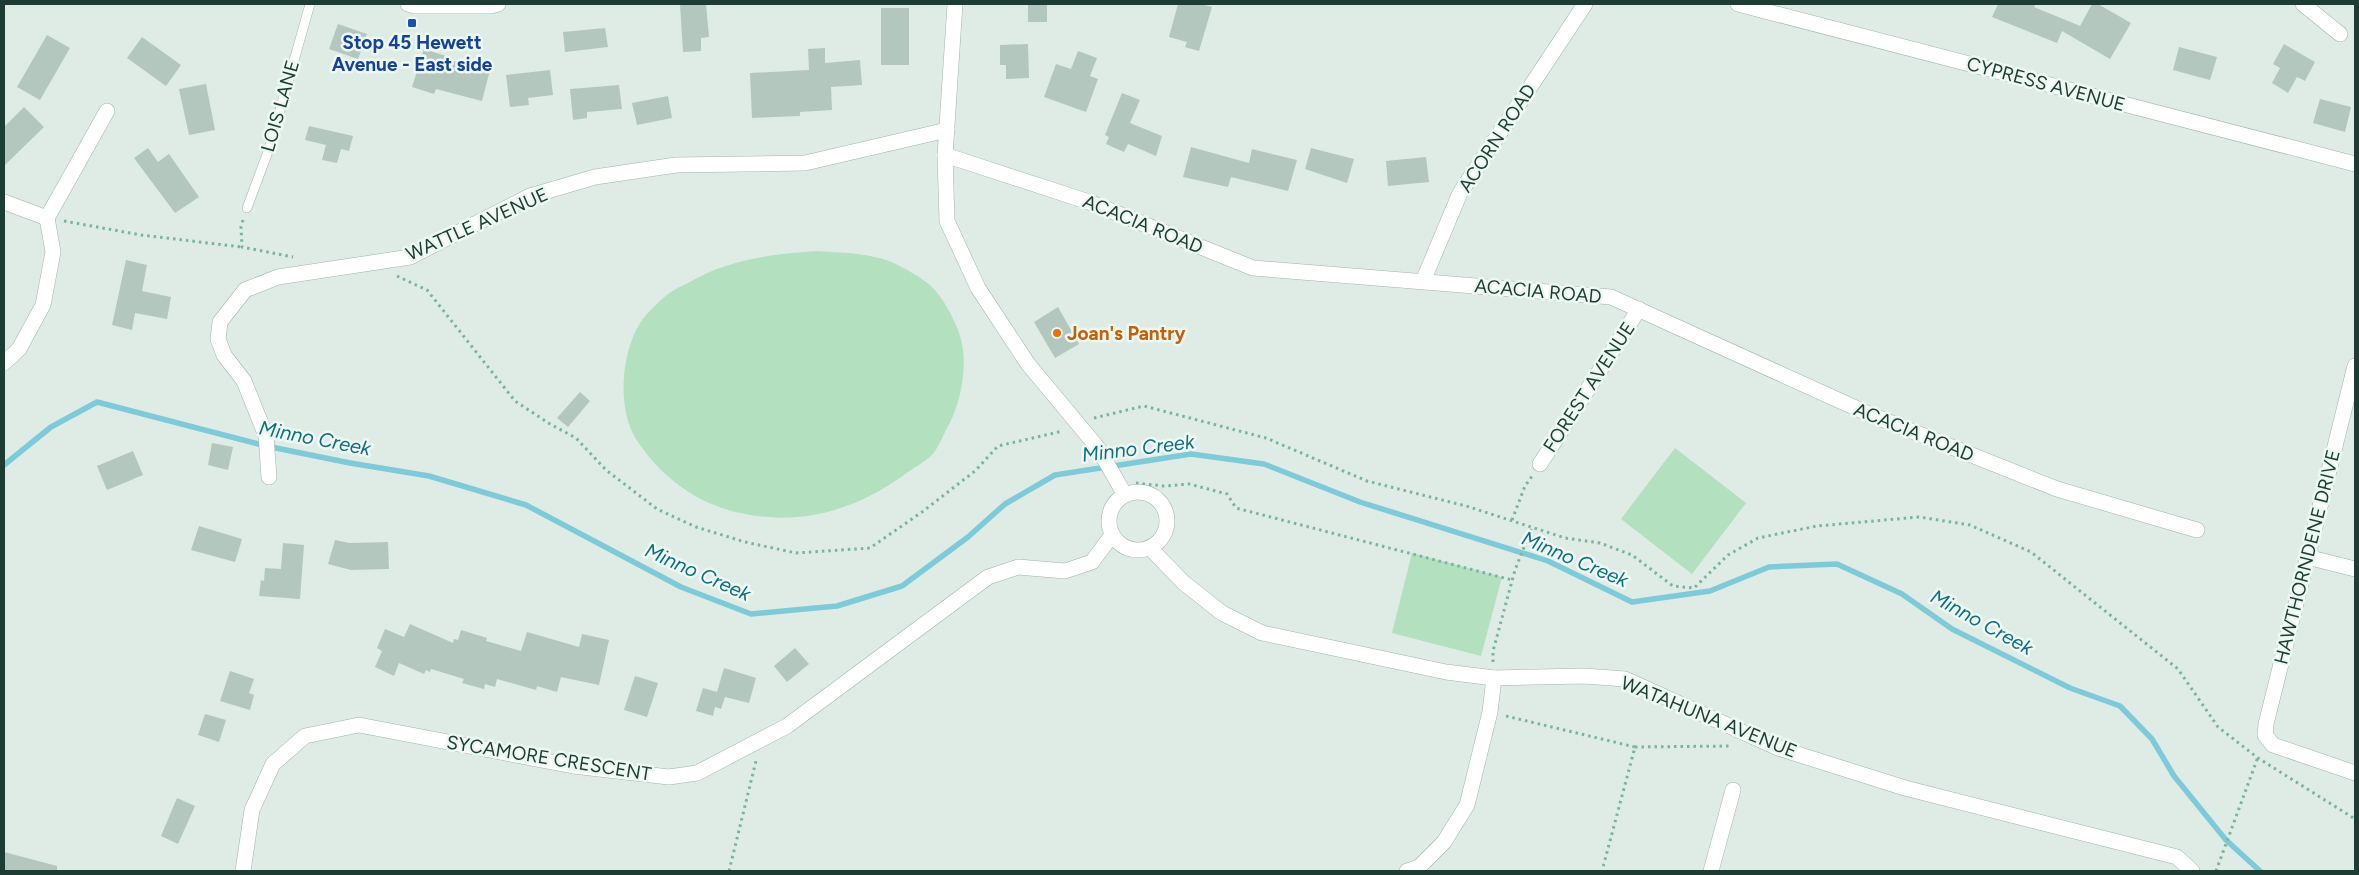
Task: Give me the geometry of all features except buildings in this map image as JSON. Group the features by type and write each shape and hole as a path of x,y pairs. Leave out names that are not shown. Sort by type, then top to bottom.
{"street":[{"path":"408,4 415,6 492,6 498,4"},
{"path":"956,4 946,130 947,221 978,288 1028,364 1103,456 1125,495"},
{"name":"ACORN ROAD","path":"1423,281 1460,194 1585,4"},
{"name":"CYPRESS AVENUE","path":"1738,4 2355,164"},
{"path":"2303,4 2340,34"},
{"path":"4,364 19,349 43,305 53,252 46,218 107,111"},
{"name":"WATTLE AVENUE","path":"269,477 266,436 244,381 224,355 218,339 220,322 245,290 278,277 410,257 530,196 595,177 676,165 806,163 946,130"},
{"name":"ACACIA ROAD","path":"945,155 1089,202 1252,268 1611,296 1869,414 2057,489 2197,530"},
{"path":"4,202 46,218"},
{"name":"FOREST AVENUE","path":"1540,464 1639,309"},
{"name":"HAWTHORNDENE DRIVE","path":"2269,740 2266,724 2355,366"},
{"path":"1134,491 1145,492 1154,496 1164,506 1168,516 1164,536 1150,548 1130,549 1121,545 1112,535 1109,515 1113,505 1125,495 1134,491"},
{"name":"SYCAMORE CRESCENT","path":"243,871 252,810 273,764 305,736 359,726 573,766 669,777 697,773 787,726 988,577 1018,567 1065,572 1092,562 1112,535"},
{"name":"WATAHUNA AVENUE","path":"1150,548 1184,583 1222,613 1262,633 1446,672 1494,678 1584,676 1625,679 1778,748 1905,788 2177,857 2192,871"},
{"path":"2307,557 2355,569"},
{"path":"1407,871 1419,866 1444,842 1467,805 1490,712 1494,678"},
{"path":"2269,740 2355,773"},
{"path":"1710,871 1732,790"}],"lane":[{"name":"LOIS LANE","path":"247,208 269,148 310,4"}],"path":[{"path":"242,247 241,226 247,208"},
{"path":"46,218 141,235 242,247 302,258"},
{"path":"393,275 427,290 515,401 576,438 606,470 657,509 721,534 788,552 830,552 870,548 922,512 975,471 998,446 1059,433 1077,422 1144,406 1266,438 1367,480 1466,506 1565,538 1600,543 1632,555 1673,586 1694,588 1728,555 1758,538 1817,526 1919,517 1970,524 2031,552 2178,669 2218,728 2258,758 2355,819"},
{"path":"1512,520 1526,486 1540,464"},
{"path":"1117,479 1164,486 1189,484 1227,494 1236,508 1512,580"},
{"path":"1494,678 1493,651 1517,564 1532,527"},
{"path":"1490,712 1635,747 1733,746"},
{"path":"2216,871 2258,758 2269,740"},
{"path":"728,871 761,741"},
{"path":"1602,871 1635,747"}],"green space":[{"path":"818,251 876,257 899,265 931,286 942,299 952,316 962,343 964,360 962,381 955,412 932,455 890,485 851,504 831,511 789,518 745,514 712,504 683,488 657,466 636,439 630,427 624,397 624,381 625,365 634,335 640,323 652,308 674,290 703,275 719,268 751,259"},
{"path":"1675,448 1746,503 1692,574 1621,519"},
{"path":"1412,553 1502,577 1481,656 1392,633"}],"waterway":[{"name":"Minno Creek","path":"4,465 51,427 97,402 266,446 350,463 429,476 526,505 681,587 751,614 837,606 902,586 968,537 1005,504 1055,475 1191,454 1264,464 1360,502 1548,561 1632,602 1710,591 1769,567 1837,564 1902,594 1952,629 2070,688 2120,706 2152,739 2174,776 2226,840 2260,871"}],"place":[{"name":"Stop 45 Hewett Avenue - East side","path":"412,23"},
{"name":"Joan's Pantry","path":"1057,333"}]}
